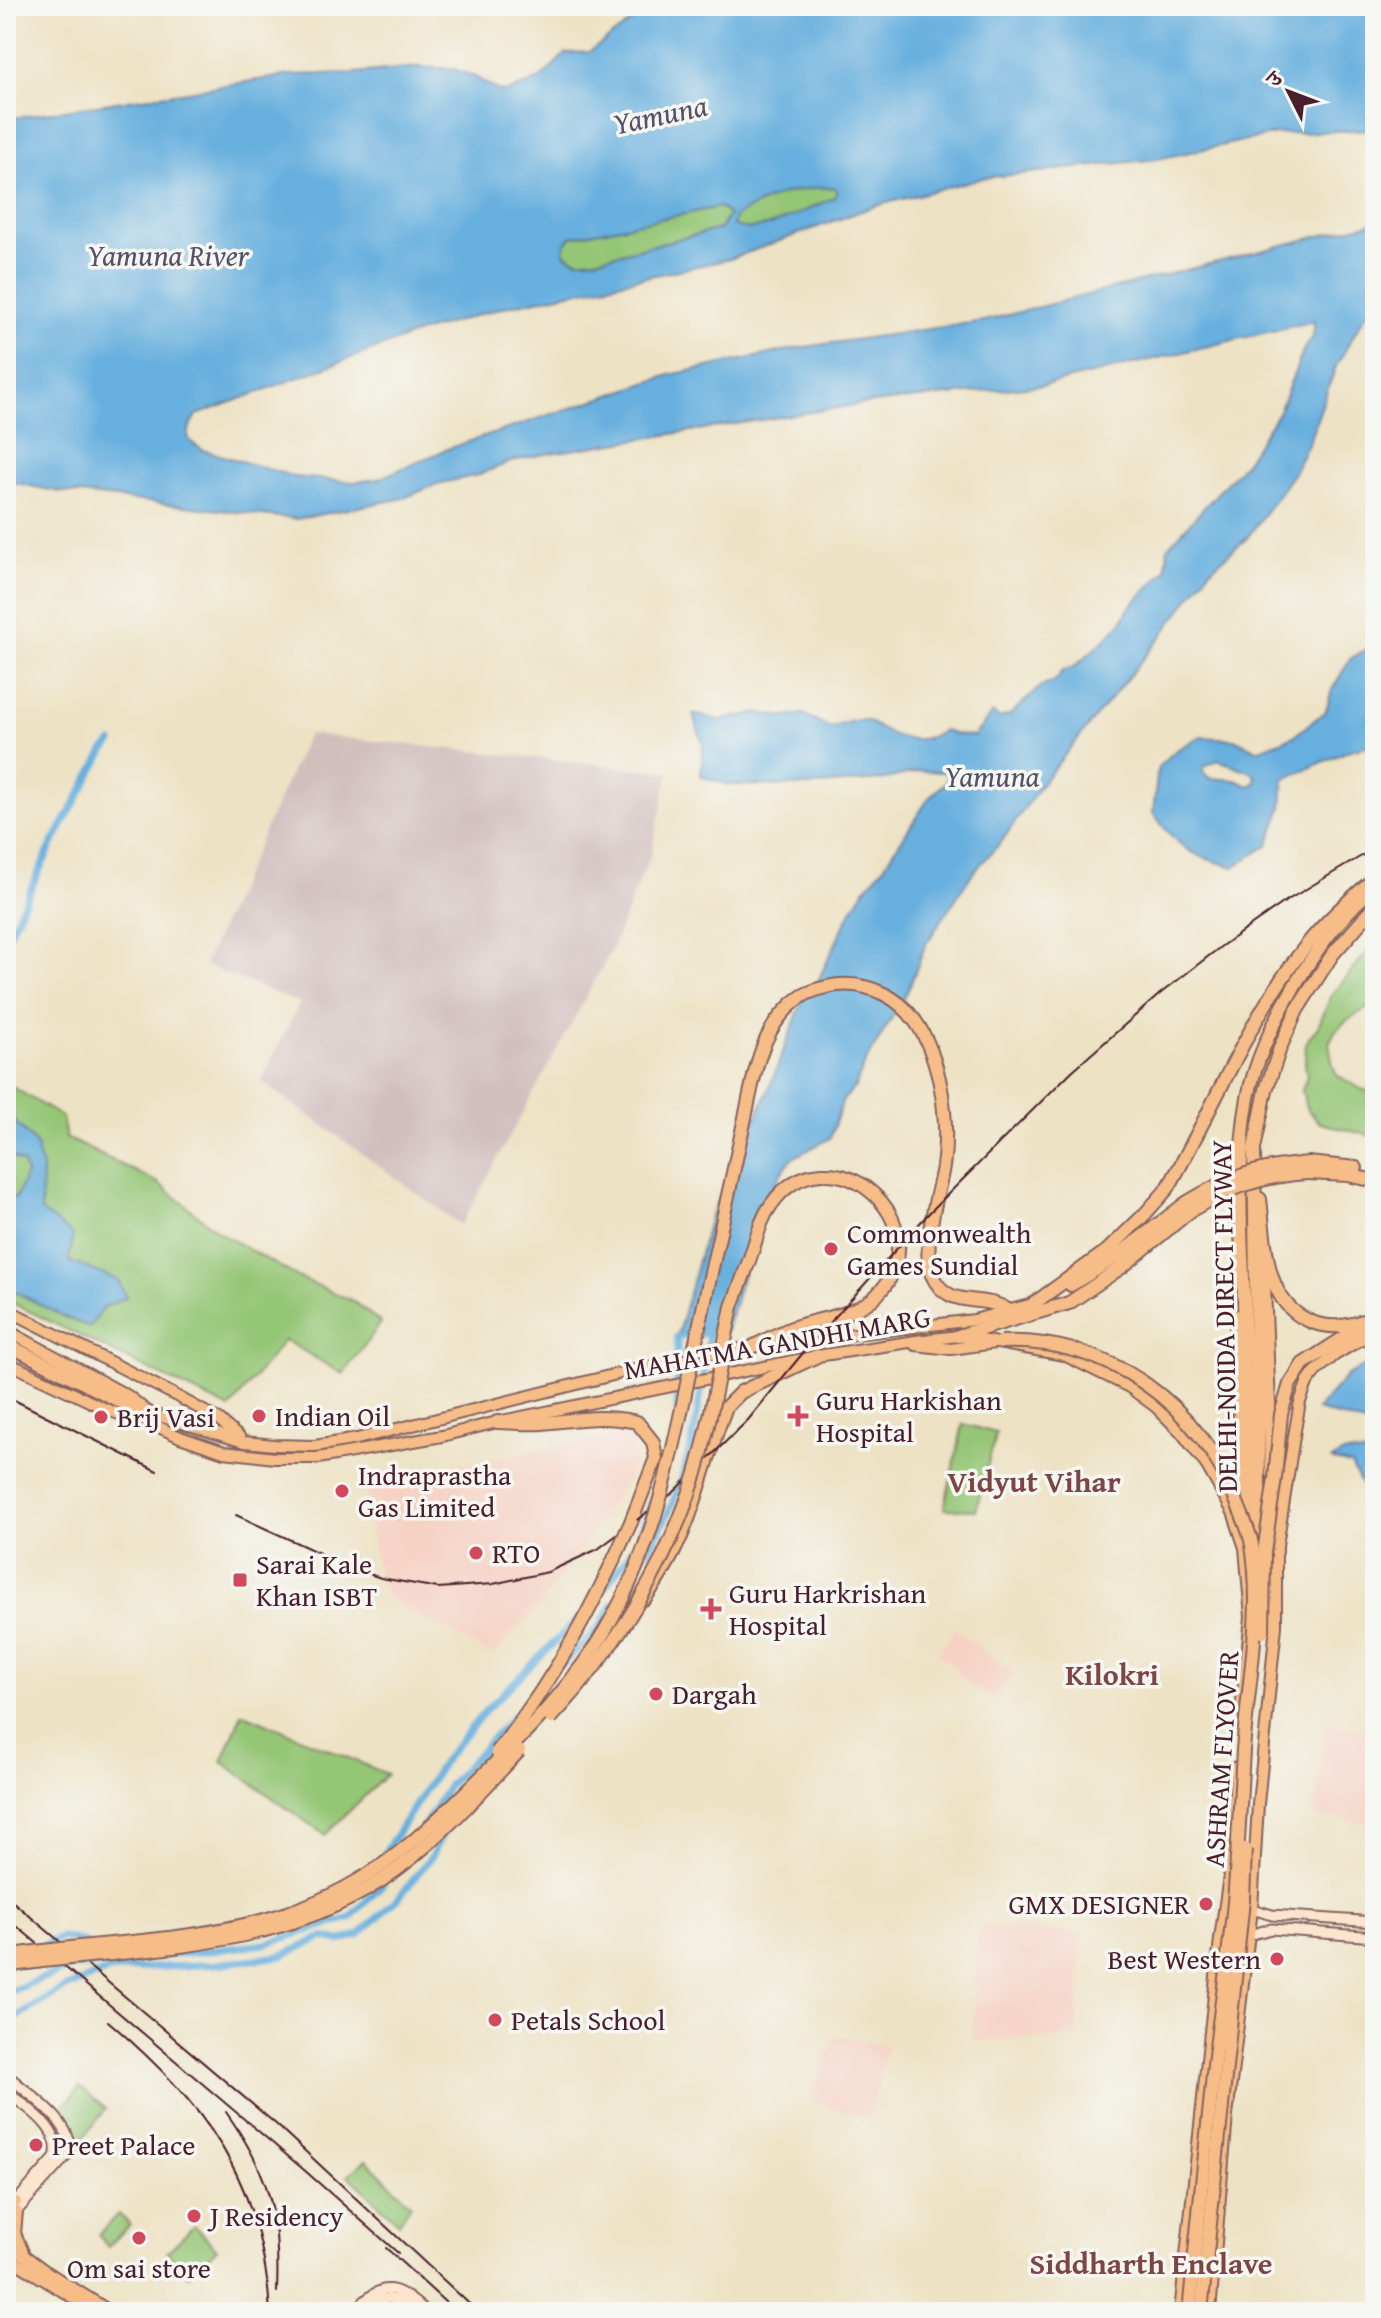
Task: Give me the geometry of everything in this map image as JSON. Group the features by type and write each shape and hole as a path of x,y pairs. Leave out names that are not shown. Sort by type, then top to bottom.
{"highway":[{"path":"1033,1304 1108,1250 1168,1188 1276,986 1333,915 1375,878"},
{"name":"DELHI-NOIDA DIRECT FLYWAY","path":"1270,1553 1259,1484 1248,1247 1242,1196 1241,1152 1248,1095 1266,1042 1296,982 1320,946 1375,887"},
{"path":"1375,906 1332,955 1297,1010 1266,1090 1254,1149 1271,1274 1278,1290 1310,1322 1330,1328 1362,1322 1375,1316"},
{"path":"6,1956 138,1941 240,1925 322,1900 369,1876 410,1846 542,1717 596,1646 638,1568 672,1462 753,1081 769,1033 782,1014 804,994 830,985 866,986 892,998 912,1013 923,1030 932,1055 945,1121 944,1162 930,1240 932,1276 946,1292 964,1301 997,1302 1009,1311"},
{"name":"DELHI-NOIDA DIRECT FLYWAY","path":"1248,1546 1248,1247 1254,1149"},
{"path":"1033,1304 1088,1277 1188,1207 1249,1182 1307,1168 1375,1172"},
{"path":"1307,1168 1375,1181"},
{"path":"625,1624 671,1540 696,1472 732,1307 761,1223 770,1206 796,1181 818,1175 841,1177 862,1184 880,1198 897,1240 894,1264 885,1285 868,1303 792,1328 750,1347"},
{"path":"1242,1196 1235,1229 1238,1417 1248,1546"},
{"path":"958,1336 1069,1303 1122,1267 1188,1207"},
{"path":"1261,1209 1270,1553"},
{"path":"1270,1553 1283,1400 1303,1364 1345,1337 1375,1323"},
{"path":"1001,1342 1032,1340 1069,1347 1108,1361 1166,1400 1206,1445 1223,1471 1248,1546"},
{"path":"6,1344 129,1413"},
{"path":"6,1353 149,1413"},
{"path":"6,1966 118,1954 268,1930 334,1905 379,1882 425,1846 474,1799 566,1702 665,1572 681,1540 726,1407 741,1392 817,1356"},
{"path":"466,1792 549,1681 596,1600 656,1458 653,1442 637,1422 612,1416 585,1416 540,1423 497,1422"},
{"name":"ASHRAM FLYOVER","path":"1189,2312 1234,1904 1256,1619 1248,1546"},
{"name":"ASHRAM FLYOVER","path":"1201,2312 1228,2023 1243,1900 1250,1759 1270,1553"}],"main road":[{"name":"MAHATMA GANDHI MARG","path":"6,1330 128,1396 149,1413 244,1442 315,1446 357,1439 637,1369 750,1347 974,1320 1033,1304"},
{"path":"6,1309 218,1419 244,1442"},
{"path":"1210,2312 1252,1909 1261,1762 1276,1626 1270,1553 1297,1416 1307,1383 1335,1355 1375,1331"},
{"name":"MAHATMA GANDHI MARG","path":"6,1362 115,1413 129,1413 213,1449 275,1458 318,1458 362,1452 817,1356 958,1336 1001,1342"},
{"path":"907,1343 951,1349 1001,1342"},
{"path":"1180,2312 1232,1855 1237,1760 1251,1617 1248,1546"},
{"path":"1237,1760 1261,1762"},
{"path":"1252,1909 1272,1915 1375,1922"},
{"path":"1249,1935 1271,1929 1375,1937"},
{"path":"1208,2053 1235,2057"},
{"path":"6,2074 37,2099 71,2141 70,2152 11,2208"},
{"path":"6,2092 54,2134 58,2148 55,2158 11,2208 6,2223"},
{"path":"11,2208 16,2237 29,2259"},
{"path":"6,2242 111,2312"},
{"path":"6,2256 96,2312"},
{"path":"354,2312 368,2297 382,2293 403,2293 426,2312"},
{"path":"364,2312 382,2293"},
{"path":"382,2293 396,2298 415,2312"}],"shaded area":[{"path":"308,734 669,772 651,854 609,955 461,1225 261,1081 300,1003 204,965"},
{"name":"RTO","path":"633,1432 636,1458 625,1484 544,1599 492,1655 388,1598 380,1581 369,1525 365,1483"},
{"path":"955,1629 1014,1673 992,1699 955,1674 958,1668 937,1653"},
{"path":"1327,1725 1375,1732 1375,1824 1314,1816"},
{"path":"978,1925 1082,1934 1076,2035 973,2041"},
{"path":"836,2035 887,2046 869,2118 813,2101 822,2066"}],"green space":[{"path":"833,187 837,190 835,198 784,220 756,228 733,225 734,217 770,199 794,191"},
{"path":"719,206 729,215 720,229 596,259 575,259 564,252 565,244 571,237"},
{"path":"1375,943 1375,1004 1347,1020 1335,1031 1329,1043 1337,1075 1363,1090 1375,1091 1375,1137 1320,1123 1306,1108 1302,1090 1307,1076 1306,1044 1318,1027 1332,994"},
{"path":"6,1083 62,1117 66,1138 157,1182 220,1233 300,1278 353,1301 381,1323 343,1374 284,1340 230,1409 6,1300"},
{"path":"963,1424 996,1433 976,1510 944,1509"},
{"path":"242,1713 387,1774 325,1835 222,1762"},
{"path":"80,2087 106,2109 82,2139 55,2117"},
{"path":"366,2160 411,2204 399,2223 348,2175"},
{"path":"119,2214 130,2225 108,2246 98,2235"},
{"path":"194,2226 217,2249 188,2275 167,2252"}],"water":[{"name":"Yamuna River","path":"654,6 1375,6 1375,129 1276,134 1157,159 982,178 875,206 730,259 504,307 418,333 197,415 190,426 188,437 203,450 295,477 354,482 378,479 450,448 670,375 798,348 984,321 1375,222 1375,310 1366,314 1336,366 1308,444 1293,474 1247,538 1211,569 1160,638 1042,783 1002,841 972,874 926,944 908,990 864,1065 855,1087 843,1100 830,1138 791,1159 754,1215 743,1273 727,1330 677,1337 710,1217 734,1165 738,1146 767,1094 803,999 817,983 864,890 883,868 929,798 948,780 945,772 920,771 881,780 805,786 729,785 701,776 703,744 693,714 719,720 758,713 786,717 803,714 831,728 863,720 911,739 928,738 943,730 974,736 992,713 999,718 1010,715 1041,686 1055,681 1063,670 1074,667 1107,638 1129,608 1166,570 1168,547 1245,463 1279,411 1304,349 1313,337 1314,321 1045,385 862,404 545,454 437,484 404,498 297,519 55,491 6,481 6,119 291,75 418,67 453,69 499,91 508,92 540,79 566,53 589,52","holes":["833,187 837,190 834,198 784,220 756,228 733,225 735,217 770,199 793,191","719,207 729,215 720,229 596,259 575,259 564,252 565,244 571,237"]},
{"path":"1375,644 1375,744 1350,750 1284,779 1282,807 1268,845 1234,867 1197,855 1179,843 1153,813 1158,767 1175,751 1199,737 1234,739 1257,750 1294,736 1326,711 1332,690 1350,659","holes":["1218,760 1252,772 1255,783 1249,786 1235,780 1209,778 1203,772 1205,766"]},
{"path":"6,1112 36,1144 42,1168 41,1211 73,1235 69,1261 118,1280 126,1297 103,1308 90,1327 6,1287 6,1195 16,1198 26,1174 23,1163 6,1155"},
{"path":"1375,1361 1375,1427 1317,1410 1347,1375"},
{"path":"1343,1453 1375,1454 1375,1493 1367,1495 1351,1465 1332,1460"}],"waterway":[{"path":"6,941 53,842 112,742"},
{"path":"677,1410 677,1337 723,1331"},
{"path":"648,1550 674,1499 691,1446 709,1334"},
{"path":"715,1416 725,1388 726,1370"},
{"path":"604,1589 637,1543 658,1484"},
{"path":"562,1665 598,1628 613,1604"},
{"path":"367,1869 382,1857 445,1759 485,1711 580,1617"},
{"path":"538,1704 572,1671"},
{"path":"422,1829 449,1785 529,1700"},
{"path":"461,1791 482,1760 498,1744"},
{"path":"6,2023 65,1988 110,1970 217,1964 281,1956 323,1937 339,1941 359,1935 401,1895 432,1856 442,1835"},
{"path":"6,1993 71,1967 265,1944 350,1918 383,1884"},
{"path":"37,1948 62,1937 85,1943"}],"railway":[{"path":"236,1515 352,1568 381,1578 438,1588 493,1584 548,1572 598,1549 673,1493 748,1420 807,1348 929,1213 1072,1071 1161,993 1223,945 1286,901 1375,848"},
{"path":"6,1396 157,1471"},
{"path":"6,1896 277,2125 478,2312"},
{"path":"6,1917 398,2253"},
{"path":"108,2021 174,2083 223,2148 255,2222 265,2265 270,2312"},
{"path":"226,2112 253,2156 270,2197 277,2240 277,2292"},
{"path":"386,2248 456,2312"}],"place":[{"name":"Commonwealth Games Sundial","path":"831,1249"},
{"name":"Indian Oil","path":"259,1416"},
{"name":"Guru Harkishan Hospital","path":"798,1416"},
{"name":"Brij Vasi","path":"101,1417"},
{"name":"Indraprastha Gas Limited","path":"342,1491"},
{"name":"RTO","path":"476,1553"},
{"name":"Sarai Kale Khan ISBT","path":"240,1580"},
{"name":"Guru Harkrishan Hospital","path":"711,1609"},
{"name":"Dargah","path":"656,1694"},
{"name":"GMX DESIGNER","path":"1206,1904"},
{"name":"Best Western","path":"1277,1959"},
{"name":"Petals School","path":"495,2020"},
{"name":"Preet Palace","path":"36,2145"},
{"name":"J Residency","path":"194,2216"},
{"name":"Om sai store","path":"139,2238"}],"district":[{"name":"Vidyut Vihar","path":"1034,1482"},
{"name":"Kilokri","path":"1112,1675"},
{"name":"Siddharth Enclave","path":"1151,2264"}],"water label":[{"name":"Yamuna","path":"660,115"},
{"name":"Yamuna","path":"992,777"}]}
